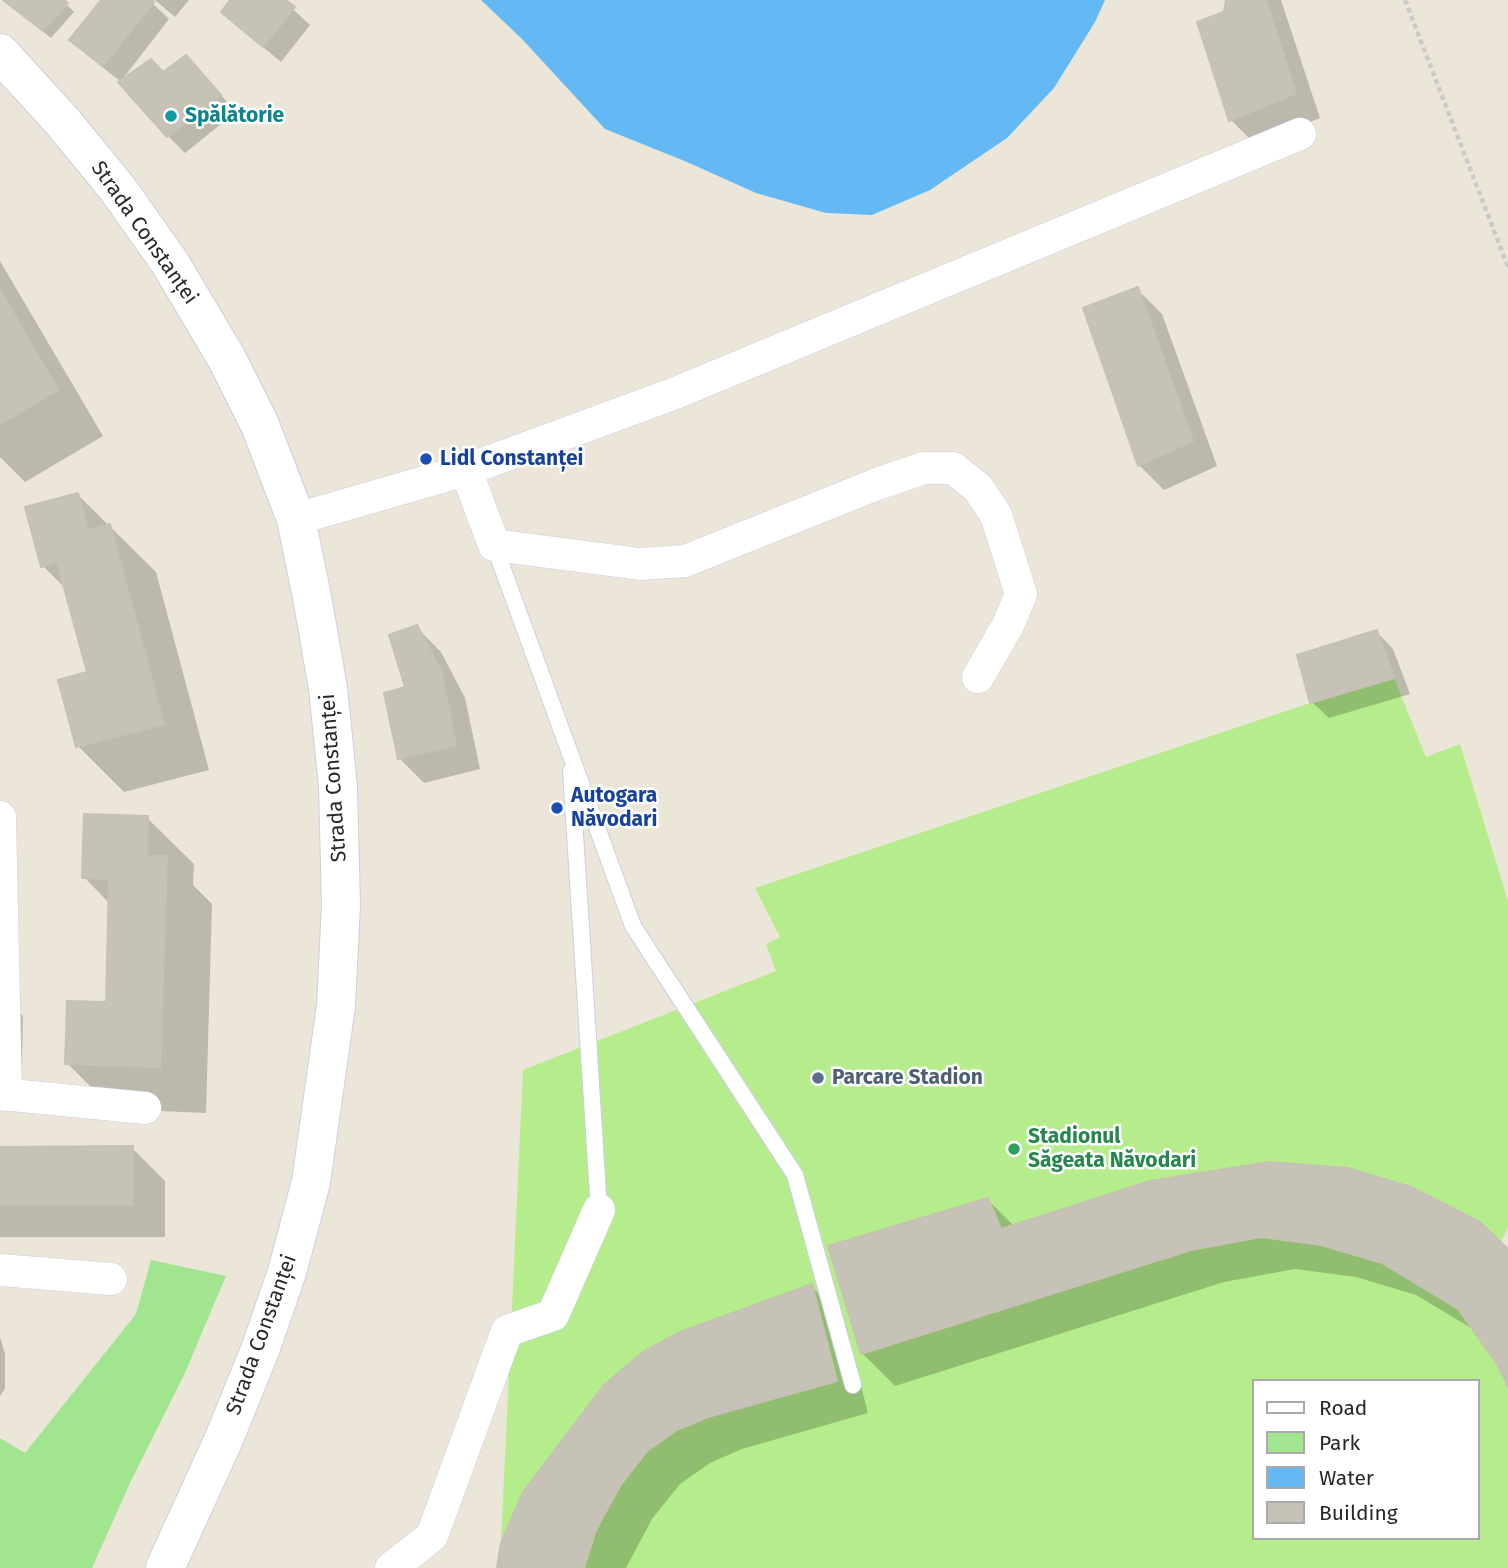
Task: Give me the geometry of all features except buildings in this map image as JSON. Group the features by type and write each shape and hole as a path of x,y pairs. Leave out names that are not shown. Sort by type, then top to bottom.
{"street":[{"name":"Strada Constanței","path":"0,53 62,121 117,188 170,263 227,359 260,425 296,519 328,688 338,786 341,905 336,1006 311,1182 287,1272 260,1350 223,1441 165,1568"},
{"path":"296,519 466,470 673,394 1300,134"},
{"path":"466,470 494,545 640,564 685,561 877,484 925,468 953,468 978,488 996,515 1021,594 1008,625 978,677"},
{"path":"0,817 3,1094 145,1108"},
{"path":"391,1568 432,1536 507,1331 553,1315 599,1210"},
{"path":"0,1270 111,1279"}],"lane":[{"path":"494,545 633,926 795,1175 853,1384"},
{"path":"569,751 599,1210"}],"path":[{"path":"1405,0 1508,267"}],"green space":[{"name":"Stadionul Săgeata Năvodari","path":"1394,678 1426,757 1460,744 1508,901 1508,1227 1501,1242 1508,1249 1508,1568 497,1568 501,1543 523,1070 776,971 766,944 780,937 755,888 1310,703"},
{"path":"151,1260 226,1276 184,1375 131,1481 92,1568 0,1568 0,1438 25,1453 136,1314"}],"water":[{"path":"481,0 1105,0 1095,22 1054,88 1007,138 930,190 872,215 826,213 756,193 605,129 522,39"}],"place":[{"name":"Spălătorie","path":"171,116"},
{"name":"Lidl Constanței","path":"426,459"},
{"name":"Autogara Năvodari","path":"557,808"},
{"name":"Parcare Stadion","path":"818,1078"},
{"name":"Stadionul Săgeata Năvodari","path":"1014,1149"}]}
